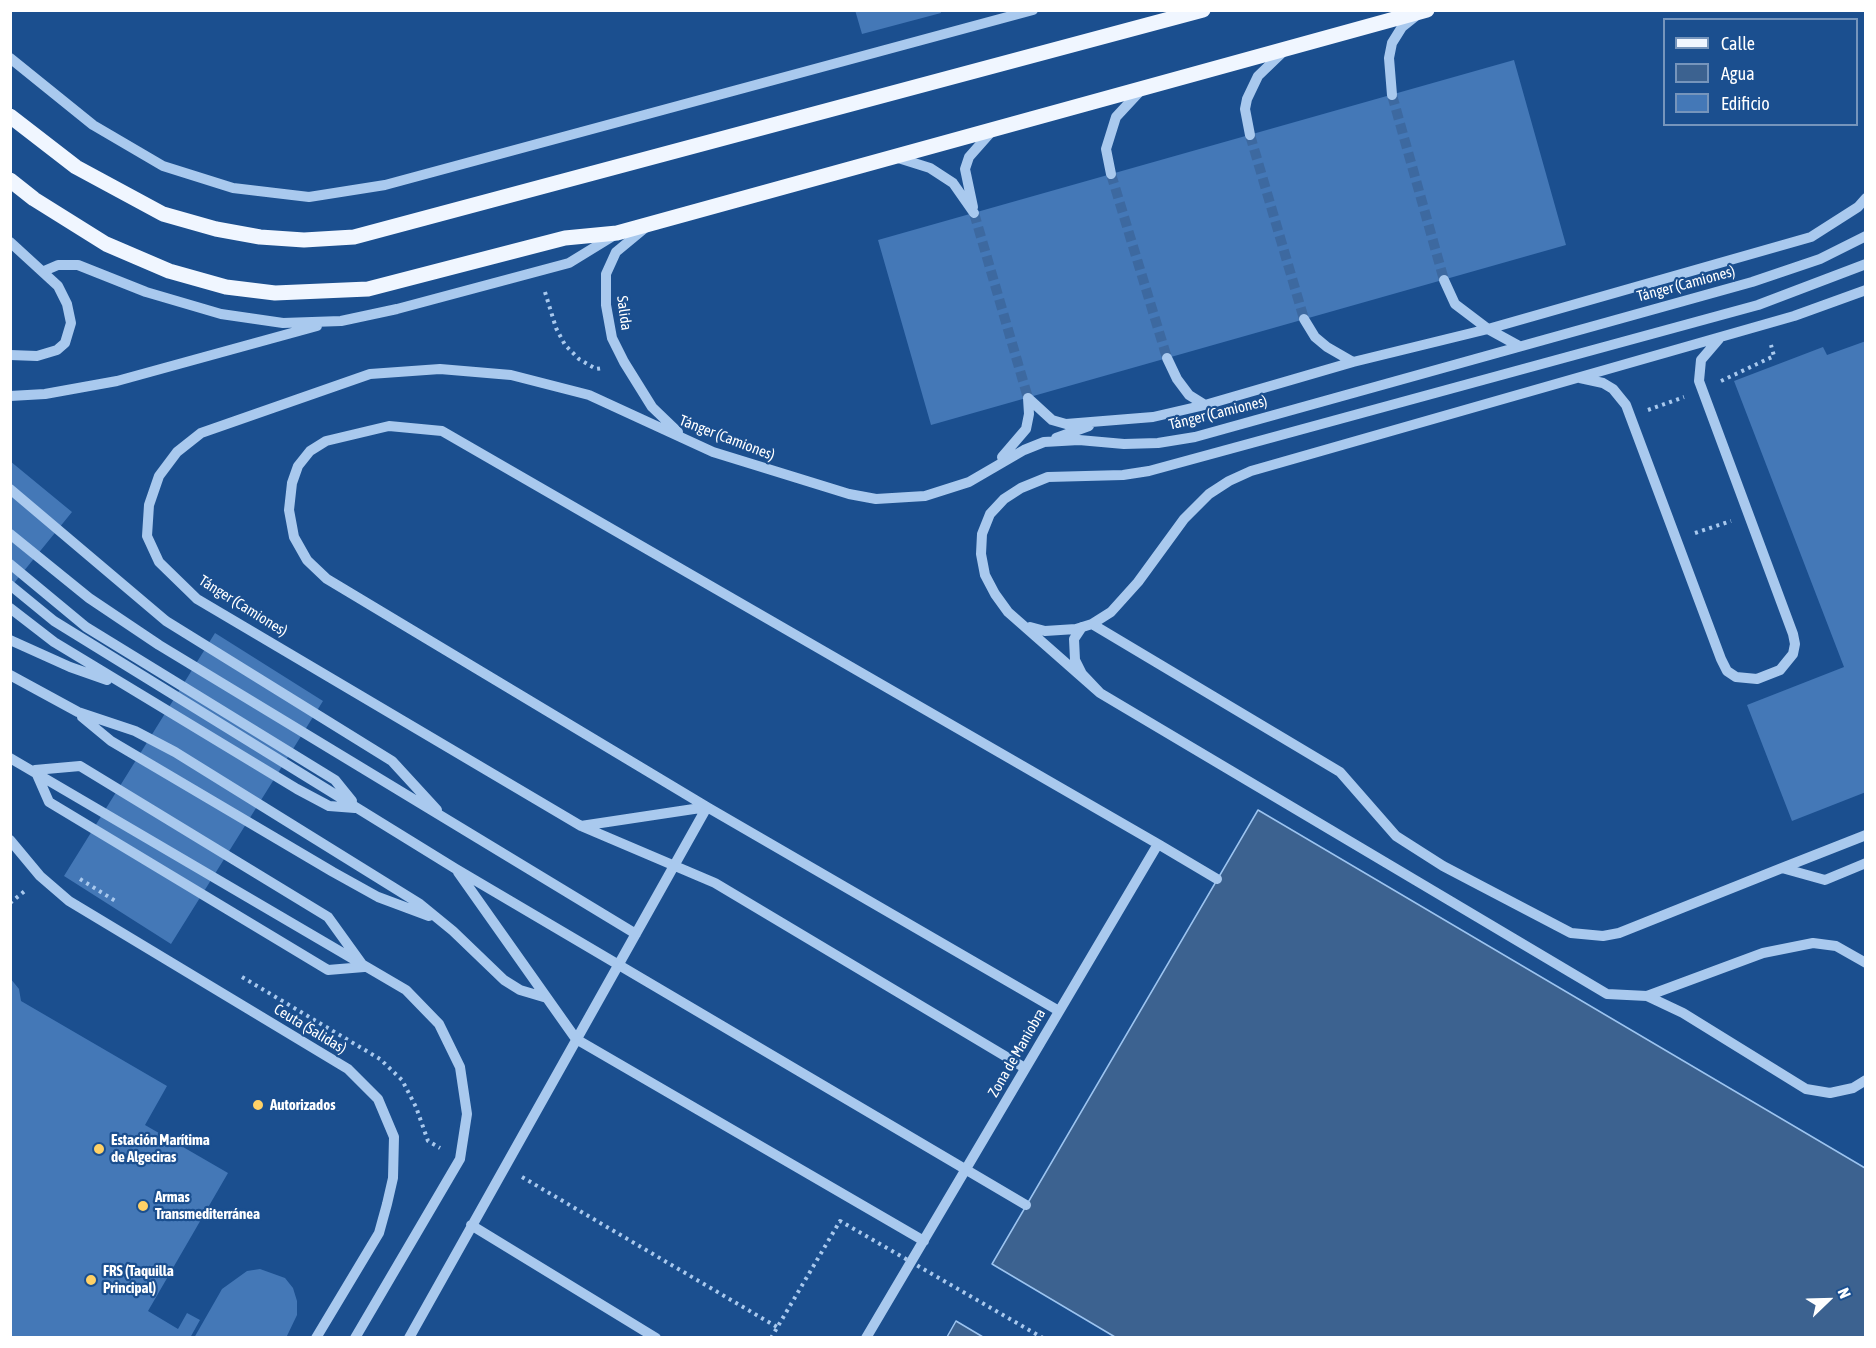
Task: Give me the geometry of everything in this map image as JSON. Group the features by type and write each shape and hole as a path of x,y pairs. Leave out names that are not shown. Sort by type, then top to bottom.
{"main road":[{"path":"10,116 76,167 163,214 216,229 260,237 304,240 354,237 1203,10"},
{"path":"10,180 34,199 106,244 169,271 226,286 275,293 368,289 565,238 617,233 1424,11"}],"street":[{"path":"10,58 93,125 163,166 233,188 309,197 386,185 1033,10"},
{"path":"1392,95 1389,58 1392,43 1402,27 1424,11"},
{"path":"1250,135 1245,109 1247,99 1258,76 1288,48"},
{"path":"1111,174 1106,149 1116,117 1142,89"},
{"path":"895,156 930,168 948,179 974,213 965,169 969,157 993,130"},
{"path":"994,465 1026,429 1029,414 1028,398 1052,420 1066,424 1153,417 1205,405 1353,363 1488,329 1810,237 1858,207 1866,198"},
{"name":"Salida","path":"651,223 616,252 606,274 606,305 612,338 624,362 652,407 684,438"},
{"path":"10,396 45,394 117,381 569,263 617,233"},
{"name":"Tánger (Camiones)","path":"1025,1068 715,883 581,826 197,599 159,562 147,536 149,505 159,476 177,452 201,433 370,374 440,369 511,375 590,395 684,438 758,468 876,500 925,496 969,482 994,465 1044,442 1079,440 1147,444 1196,436 1752,282 1820,259 1866,236"},
{"path":"10,242 58,286 67,303 71,323 64,343 47,355 10,355"},
{"path":"1866,264 1758,305 1149,471 1123,475 1048,477 1021,488 1004,499 990,514 982,534 981,554 985,575 994,594 1008,612 1027,626 1100,693 1607,994 1647,996 1683,1013 1806,1089 1830,1093 1853,1088 1866,1080"},
{"path":"44,271 58,265 78,265 146,292 221,314 283,323 341,321"},
{"path":"1443,280 1455,304 1488,329 1519,346"},
{"path":"1100,693 1083,674 1075,660 1074,639 1087,626 1124,599 1184,519 1209,494 1228,481 1251,471 1794,316 1866,290"},
{"path":"1304,319 1321,342 1353,363"},
{"path":"1574,378 1604,383 1621,397 1631,416 1727,671 1736,677 1757,679 1780,670 1793,654 1795,644 1698,381 1698,371 1706,352 1728,334"},
{"path":"1167,358 1177,379 1189,395 1205,405"},
{"path":"1044,442 1101,422"},
{"path":"1059,1011 707,807 327,579 307,560 294,537 289,510 292,483 298,466 310,451 326,441 389,426 442,431 1217,879"},
{"path":"10,489 166,621 392,761 444,818"},
{"path":"10,534 89,598 159,645 636,934"},
{"path":"10,564 86,627 335,780 358,808"},
{"path":"10,585 54,621 456,869 1026,1205"},
{"path":"10,608 54,642 122,685 329,806 358,808"},
{"path":"1027,626 1060,631 1087,626 1340,772 1396,836 1443,866 1571,933 1603,936 1619,933 1862,836"},
{"path":"10,640 70,668 122,685"},
{"path":"10,675 78,712 135,731 175,752 420,904 504,981 520,990 547,998"},
{"path":"78,712 111,741 333,872 378,897 439,919"},
{"path":"10,758 406,990 439,1024 460,1067 467,1114 460,1159 355,1338"},
{"path":"34,770 80,766 328,917 364,967"},
{"path":"34,770 48,802 328,970 364,967"},
{"path":"581,826 707,807"},
{"path":"409,1338 707,807"},
{"name":"Ceuta (Salidas)","path":"10,840 40,876 69,901 348,1069 378,1099 394,1137 393,1178 387,1204 379,1233 316,1338"},
{"name":"Zona de Maniobra","path":"866,1338 1158,844"},
{"path":"1782,868 1825,880 1866,863"},
{"path":"456,869 576,1040 924,1241"},
{"path":"1647,996 1763,953 1814,943 1836,946 1866,963"},
{"path":"471,1225 656,1338"}],"path":[{"path":"1676,540 1748,515"},
{"path":"771,1338 840,1221 1042,1338"}],"water":[{"path":"1258,810 1865,1168 1865,1337 1115,1337 992,1264"},
{"path":"956,1321 983,1337 947,1337"}],"building":[{"path":"855,10 940,10 941,13 862,34"},
{"path":"1514,60 1566,245 931,425 878,240"},
{"path":"1866,341 1866,792 1792,821 1747,705 1844,667 1734,381 1823,347 1827,355"},
{"path":"10,461 72,512 10,588"},
{"path":"215,633 323,701 171,944 64,876"},
{"name":"Estación Marítima de Algeciras","path":"10,978 19,989 21,1001 167,1086 145,1125 228,1173 148,1311 178,1329 187,1313 200,1320 190,1338 10,1338"},
{"path":"260,1269 285,1278 293,1288 297,1301 297,1315 286,1338 194,1338 222,1289 247,1271"}],"tunnel":[{"path":"1392,95 1444,280"},
{"path":"1250,135 1304,319"},
{"path":"1111,174 1167,358"},
{"path":"974,213 1028,398"}],"place":[{"name":"Autorizados","path":"258,1105"},
{"name":"Estación Marítima de Algeciras","path":"99,1149"},
{"name":"Armas Transmediterránea","path":"143,1206"},
{"name":"FRS (Taquilla Principal)","path":"91,1280"}]}
